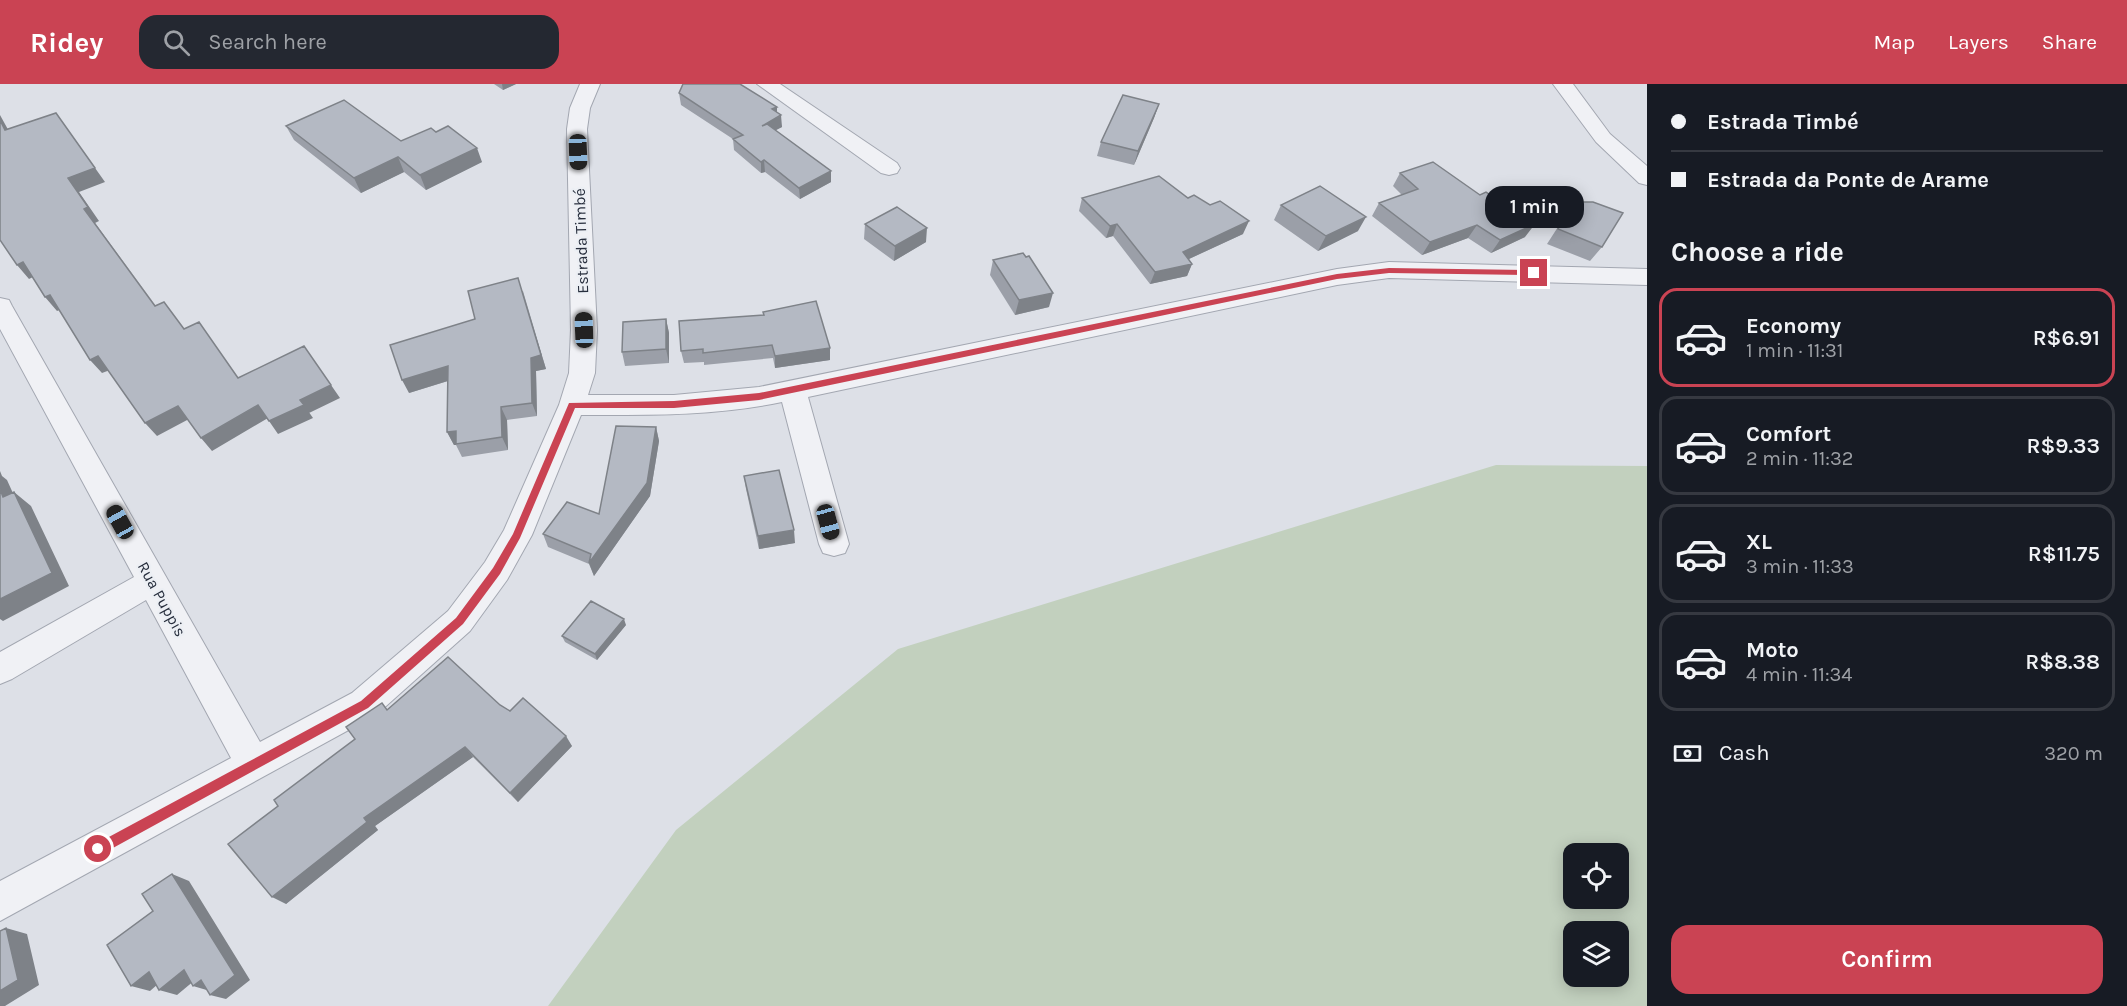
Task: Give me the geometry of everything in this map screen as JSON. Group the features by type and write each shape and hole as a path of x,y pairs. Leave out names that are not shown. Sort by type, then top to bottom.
{"street":[{"name":"Estrada Timbé","path":"0,902 364,704 459,621 496,571 517,535 572,405 582,373 584,330 577,129 580,108 590,84"},
{"path":"768,84 889,168"},
{"path":"1563,84 1603,138 1647,178"},
{"path":"572,405 685,404 793,391 1337,277 1389,270 1647,277"},
{"name":"Rua Puppis","path":"0,306 254,765"},
{"path":"793,391 834,544"},
{"path":"0,669 153,581"}],"green space":[{"path":"1496,465 1647,466 1647,1006 548,1006 676,830 898,649"}],"building":[{"path":"683,84 740,84 777,107 772,109 781,115 762,126 767,124 831,171 799,188 733,139 743,135 679,93"},
{"path":"1123,95 1159,104 1138,151 1101,142"},
{"path":"344,100 401,141 431,128 436,132 448,126 477,148 420,175 398,157 354,178 286,126"},
{"path":"56,113 95,168 68,178 88,207 84,209 155,306 164,302 184,329 199,322 238,378 304,346 331,385 300,400 304,405 269,421 258,405 201,438 178,406 145,423 98,356 90,360 50,295 45,297 23,262 17,265 0,240 0,120 5,130"},
{"path":"1433,162 1480,195 1486,192 1535,224 1500,240 1477,225 1430,242 1379,203 1418,189 1400,173"},
{"path":"1159,176 1188,198 1194,195 1210,205 1220,201 1249,221 1183,252 1192,264 1155,272 1117,224 1110,226 1082,198"},
{"path":"1320,186 1366,217 1326,236 1281,205"},
{"path":"1576,202 1593,202 1623,213 1602,247 1558,229"},
{"path":"897,207 927,228 895,246 865,224"},
{"path":"1023,253 1026,257 1029,256 1053,293 1019,300 993,260"},
{"path":"518,278 541,355 531,358 532,403 501,407 502,437 456,444 456,431 447,432 448,366 402,380 390,345 475,319 468,291"},
{"path":"816,301 830,348 775,356 772,345 703,353 703,349 681,351 679,321 764,315 763,312"},
{"path":"666,319 666,349 622,352 623,322"},
{"path":"616,426 656,427 647,483 589,563 591,554 543,534 567,502 599,514"},
{"path":"779,470 794,530 758,536 744,476"},
{"path":"0,489 3,497 14,492 52,573 0,599"},
{"path":"591,601 624,619 595,654 562,636"},
{"path":"448,657 500,705 510,711 523,698 566,736 510,793 465,747 364,818 367,822 272,897 228,844 278,806 274,800 355,739 346,727 382,703 387,710"},
{"path":"172,874 235,975 210,995 201,980 193,986 184,970 159,990 149,972 131,986 107,945 153,911 142,894"},
{"path":"6,928 18,980 0,991 0,931"}],"route":[{"path":"98,849 364,704 459,621 496,571 517,535 572,405 674,405 759,397 1337,277 1389,270 1534,273"}]}
